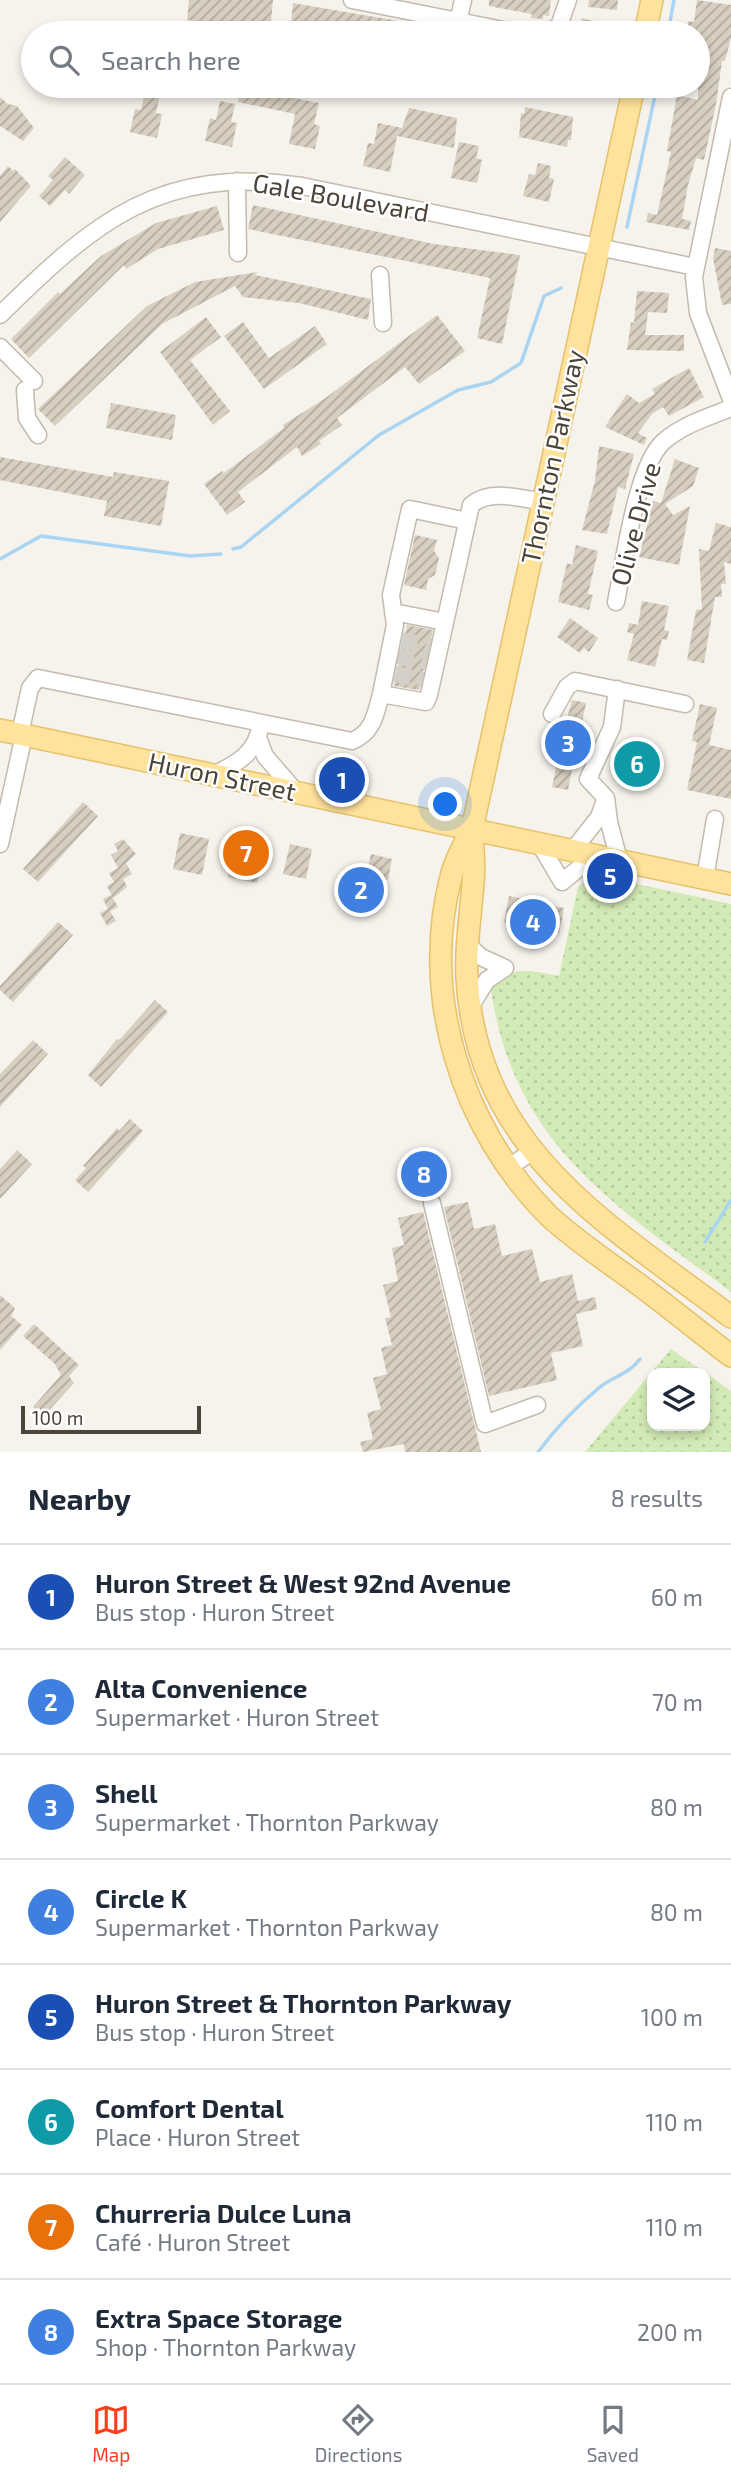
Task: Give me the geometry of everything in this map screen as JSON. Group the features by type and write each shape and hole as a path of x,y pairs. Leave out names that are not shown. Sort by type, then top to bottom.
{"main road":[{"path":"648,21 652,0"},
{"name":"Thornton Parkway","path":"631,98 472,829 453,870 442,943 442,995 452,1046 469,1098 509,1167 530,1196 567,1231 731,1356"},
{"name":"Huron Street","path":"15,733 731,884"},
{"name":"Thornton Parkway","path":"472,829 474,880 467,944 470,1007 477,1040 495,1086 520,1133 561,1185 591,1213 731,1317"}],"street":[{"path":"458,21 463,0"},
{"path":"561,21 569,0"},
{"path":"362,1 453,21"},
{"path":"731,97 724,171 695,267 694,288 698,313 731,399"},
{"path":"237,181 238,253"},
{"name":"Gale Boulevard","path":"0,315 73,246 106,222 165,195 209,183 237,181 302,186 695,267"},
{"path":"380,275 383,323"},
{"path":"0,348 29,385 27,418 38,435"},
{"name":"Olive Drive","path":"615,602 643,478 656,450 681,430 731,408"},
{"path":"381,694 426,702 471,505 481,497 499,496 545,502"},
{"path":"0,844 15,733 30,688 38,678 352,741 363,737 371,726 390,673 395,647 391,595 410,509 467,521"},
{"path":"393,611 445,622"},
{"path":"552,714 566,687 575,681 685,704"},
{"path":"617,690 612,727 588,779 606,798 619,860"},
{"path":"261,723 259,740 265,756 296,792"},
{"path":"213,775 245,758 259,740"},
{"path":"573,850 600,817 606,798"},
{"path":"705,878 715,819"},
{"path":"539,843 562,882 595,855"},
{"path":"467,944 481,957 505,968 487,980 470,1007"},
{"path":"509,1167 533,1151"},
{"path":"432,1203 485,1424 537,1405"}],"green space":[{"path":"594,875 731,904 731,1292 648,1230 576,1167 547,1131 522,1091 503,1044 491,990 497,981 513,972 530,971 559,976 578,887"},
{"path":"671,1349 698,1368 655,1368"},
{"path":"710,1376 731,1391 731,1452 585,1452 647,1378 647,1431 710,1431"}],"building":[{"path":"189,0 273,0 271,21 187,20"},
{"path":"489,0 551,0 549,16 543,15 543,19 531,18 532,14 489,6"},
{"path":"589,0 618,0 617,10 588,7"},
{"path":"697,0 731,5 731,38 725,61 722,61 704,160 696,158 688,185 682,219 691,221 689,230 646,222 648,213 657,215 671,152 667,151 676,98 710,98 710,21 694,21"},
{"path":"293,3 399,21 291,21"},
{"path":"0,97 8,104 17,106 34,128 23,141 0,126"},
{"path":"144,98 159,98 156,113 162,114 157,138 130,132 135,109 141,110"},
{"path":"239,98 294,98 319,103 314,124 320,126 315,149 289,144 295,114 238,102"},
{"path":"220,101 235,104 231,122 237,123 232,147 205,141 210,118 216,120"},
{"path":"525,107 573,117 571,140 568,140 567,147 519,137 521,113 524,114"},
{"path":"409,108 457,118 454,148 397,136 390,172 363,166 368,143 374,144 378,123 402,128"},
{"path":"459,142 479,146 476,158 482,160 477,183 451,178"},
{"path":"65,157 85,175 69,194 65,190 50,206 39,196 53,180 48,176"},
{"path":"538,163 551,166 549,178 554,179 549,202 523,196 529,174 535,175"},
{"path":"8,166 13,171 15,169 31,186 0,222 0,176"},
{"path":"253,205 434,244 520,255 502,344 477,338 490,278 248,229"},
{"path":"217,206 224,230 158,249 126,269 124,265 29,358 11,339 58,292 60,294 101,256 156,223"},
{"path":"715,248 731,251 731,304 722,305 713,258"},
{"path":"257,272 255,275 371,299 368,320 299,303 243,297 235,286 162,324 55,426 38,409 147,306 195,282"},
{"path":"637,291 669,293 667,313 648,312 645,335 684,335 684,351 627,350 631,322 634,323"},
{"path":"437,315 465,351 419,384 405,367 337,418 342,425 319,441 321,444 302,456 297,447 238,492 245,502 227,515 204,484 222,471 224,473 284,428 283,425 324,399"},
{"path":"206,317 221,337 190,360 230,411 213,425 160,352"},
{"path":"243,322 269,358 315,326 327,344 264,389 224,336"},
{"path":"689,368 704,397 669,416 663,407 652,414 638,433 647,438 644,445 605,427 627,394 639,403 655,394 652,389"},
{"path":"111,403 176,415 172,440 106,428"},
{"path":"599,446 634,454 625,489 618,487 607,534 582,530 595,481"},
{"path":"0,457 113,477 114,472 169,481 161,526 104,516 107,501 0,480"},
{"path":"675,459 699,468 693,486 665,504 673,515 690,506 679,565 639,557 653,501 661,503"},
{"path":"716,523 731,527 731,564 724,562 726,584 721,584 722,597 715,597 704,663 687,660 696,610 702,609 699,549 709,551"},
{"path":"415,535 437,540 434,551 439,558 435,575 428,579 426,590 404,585"},
{"path":"576,545 598,551 588,594 593,595 589,610 558,602 567,563 572,565"},
{"path":"642,601 669,606 664,630 669,631 667,640 662,639 655,667 627,660 634,634 627,632 629,623 638,625"},
{"path":"570,618 598,638 589,652 584,648 580,653 557,637"},
{"path":"407,625 433,630 419,690 394,686"},
{"path":"572,700 586,703 579,737 584,738 581,754 575,753 568,790 552,787 560,749 552,748 556,732 563,733"},
{"path":"700,704 717,708 709,745 731,750 731,799 687,790 697,742 692,741"},
{"path":"623,748 654,756 651,783 619,775"},
{"path":"83,802 98,816 38,882 23,869"},
{"path":"180,833 209,839 202,875 173,869"},
{"path":"123,839 136,854 126,863 132,874 123,879 127,887 113,898 107,886 114,882 109,873 118,868 111,855 118,851 114,844"},
{"path":"290,844 312,849 306,879 283,874"},
{"path":"233,847 265,853 257,883 228,877"},
{"path":"371,854 392,859 388,880 382,879 377,902 342,895 346,877 365,882"},
{"path":"111,895 118,907 110,911 116,921 107,926 100,913 108,909 103,899"},
{"path":"509,896 564,908 559,933 539,929 538,935 523,932 524,926 504,922"},
{"path":"58,922 73,935 13,1002 0,990 0,986"},
{"path":"155,1000 168,1012 101,1087 88,1075 117,1039 119,1040"},
{"path":"33,1040 48,1054 0,1107 0,1074"},
{"path":"130,1119 143,1131 88,1192 75,1180 86,1168 83,1166 117,1128 119,1131"},
{"path":"17,1150 32,1164 0,1199 0,1169"},
{"path":"432,1163 436,1180 417,1185 413,1168"},
{"path":"468,1202 474,1229 495,1224 502,1256 532,1249 540,1282 572,1274 578,1301 595,1297 597,1309 576,1314 583,1346 551,1353 557,1380 489,1396 444,1207"},
{"path":"423,1212 481,1452 405,1452 404,1444 363,1452 360,1442 373,1439 367,1413 381,1409 373,1378 387,1374 381,1348 392,1345 385,1318 391,1317 383,1285 398,1281 392,1248 404,1245 398,1218"},
{"path":"0,1295 15,1308 11,1316 22,1325 0,1350"},
{"path":"34,1324 79,1365 69,1376 74,1383 43,1417 33,1407 61,1375 55,1364 23,1336"}],"waterway":[{"path":"670,21 674,0"},
{"path":"627,227 654,98"},
{"path":"233,549 241,547 379,435 458,390 491,382 521,363 544,296 561,288"},
{"path":"0,559 41,536 190,556 221,554"},
{"path":"705,1242 731,1200"},
{"path":"538,1452 583,1402 640,1359"}],"tunnel":[{"path":"402,640 436,647"},
{"path":"398,656 433,663"},
{"path":"395,674 429,681"}],"place":[{"name":"Shell","path":"568,743"},
{"name":"Comfort Dental","path":"637,764"},
{"name":"Huron Street & West 92nd Avenue","path":"342,780"},
{"name":"Churreria Dulce Luna","path":"246,853"},
{"name":"Huron Street & Thornton Parkway","path":"610,876"},
{"name":"Alta Convenience","path":"361,890"},
{"name":"Circle K","path":"533,922"},
{"name":"Extra Space Storage","path":"424,1174"}]}
